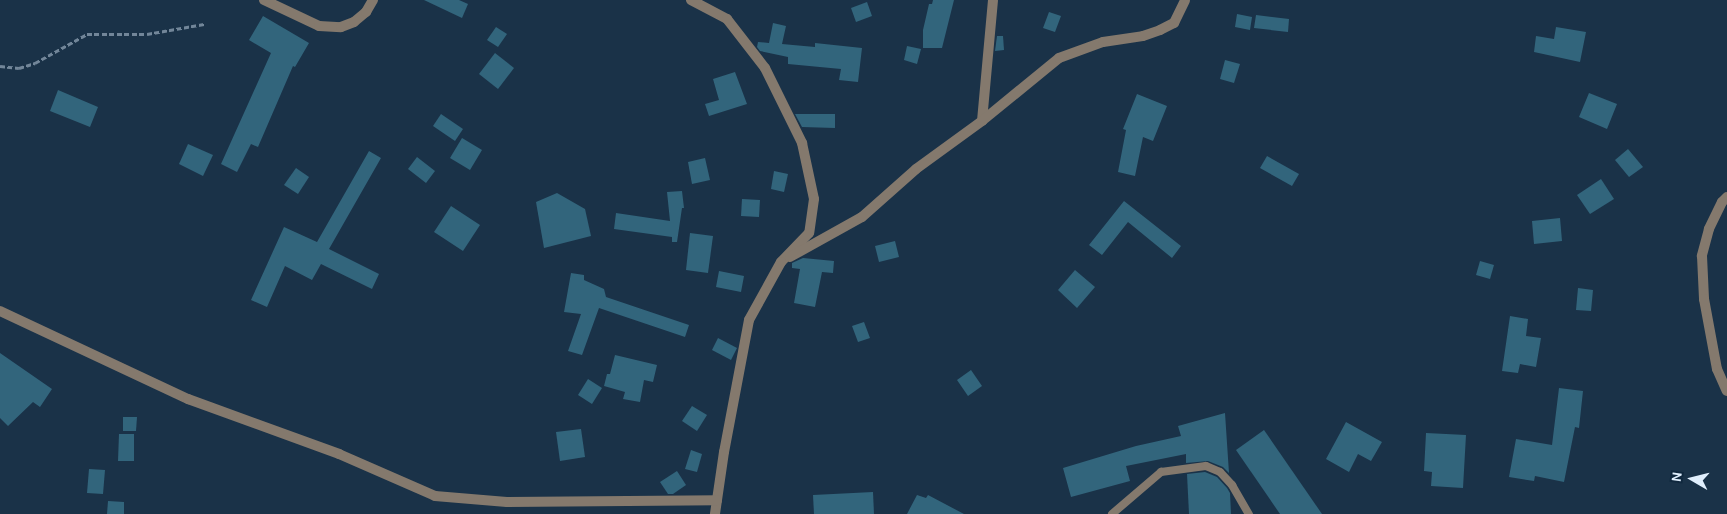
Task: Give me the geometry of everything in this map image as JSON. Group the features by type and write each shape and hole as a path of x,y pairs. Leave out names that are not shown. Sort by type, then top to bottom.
{"street":[{"path":"264,0 318,26 341,27 354,22 366,12 373,0"},
{"path":"692,0 727,19 765,68 802,143 814,199 809,233 781,262 749,320 724,452 716,514"},
{"path":"982,121 992,0"},
{"path":"781,262 862,218 916,169 982,121 1059,58 1103,42 1142,36 1160,30 1174,22 1185,0"},
{"path":"1727,197 1722,202 1709,229 1702,256 1706,308 1717,369 1727,391"},
{"path":"0,312 188,399 339,454 435,496 507,502 717,500"}],"lane":[{"path":"1112,514 1161,472 1206,466 1220,472 1232,485 1249,514"}],"path":[{"path":"0,66 19,68 35,63 86,34 147,34 204,24"}],"building":[{"path":"424,0 459,0 468,4 462,18"},
{"path":"933,0 954,0 942,48 923,48 923,30 929,4 932,4"},
{"path":"867,2 872,16 856,22 851,8"},
{"path":"1049,12 1061,16 1055,32 1043,28"},
{"path":"1237,14 1252,17 1250,30 1235,27"},
{"path":"1256,15 1289,19 1288,32 1254,28"},
{"path":"263,16 309,43 295,67 293,66 258,147 251,144 237,172 221,164 271,53 249,40"},
{"path":"773,23 786,26 782,44 815,47 815,43 862,48 858,82 839,80 841,69 788,64 788,57 760,51 757,47 758,42 769,43"},
{"path":"496,27 507,34 498,47 487,40"},
{"path":"1556,27 1586,32 1580,62 1534,52 1536,36 1554,39"},
{"path":"997,36 1003,36 1004,50 995,51"},
{"path":"907,46 921,49 917,64 904,60"},
{"path":"495,53 514,68 498,89 479,74"},
{"path":"1225,60 1240,64 1234,83 1220,79"},
{"path":"735,72 747,104 709,116 705,104 719,100 713,79"},
{"path":"58,90 98,107 90,127 50,111"},
{"path":"1589,93 1617,104 1607,129 1579,117"},
{"path":"1137,94 1167,106 1153,141 1143,137 1135,176 1118,172 1126,130 1123,129"},
{"path":"441,114 463,129 455,141 433,126"},
{"path":"795,114 835,114 835,128 802,127"},
{"path":"462,138 482,150 470,170 450,158"},
{"path":"188,144 213,155 203,176 179,164"},
{"path":"1628,149 1643,167 1629,177 1615,160"},
{"path":"369,151 381,158 329,249 379,274 372,289 321,264 312,280 285,266 267,307 251,300 284,227 317,242"},
{"path":"1267,156 1299,174 1292,186 1260,168"},
{"path":"417,157 435,171 426,183 408,169"},
{"path":"705,158 710,180 692,184 688,162"},
{"path":"296,168 309,177 298,194 284,185"},
{"path":"774,171 788,174 784,192 771,189"},
{"path":"1601,179 1614,199 1590,214 1577,195"},
{"path":"682,191 684,208 682,208 677,242 672,242 672,237 614,229 616,213 670,221 667,192"},
{"path":"557,193 585,209 591,236 544,248 536,202"},
{"path":"742,199 760,200 759,217 741,216"},
{"path":"1124,201 1181,246 1172,258 1128,222 1102,255 1089,245"},
{"path":"451,206 480,225 463,251 434,232"},
{"path":"1560,218 1562,241 1534,244 1532,221"},
{"path":"690,233 713,236 708,273 686,270"},
{"path":"895,241 899,257 879,262 875,246"},
{"path":"803,258 834,261 833,273 822,272 815,307 794,303 800,269 792,268 792,263"},
{"path":"1480,261 1494,265 1490,279 1476,275"},
{"path":"1075,270 1095,287 1077,308 1058,290"},
{"path":"719,271 744,276 741,292 716,287"},
{"path":"571,273 584,275 584,280 604,289 606,297 689,325 685,337 599,308 582,355 568,351 581,314 564,312"},
{"path":"1578,288 1593,290 1591,311 1576,310"},
{"path":"1510,316 1528,319 1526,336 1541,338 1536,367 1520,364 1518,373 1502,371"},
{"path":"864,322 870,338 858,342 852,326"},
{"path":"718,338 737,348 731,360 712,350"},
{"path":"0,353 52,389 40,407 33,402 8,426 0,418"},
{"path":"615,355 657,365 653,382 644,380 640,402 623,399 625,392 604,386 607,374 610,374"},
{"path":"971,370 982,386 968,396 957,380"},
{"path":"588,379 602,388 592,404 578,395"},
{"path":"1559,388 1583,391 1579,428 1575,427 1564,482 1535,476 1534,481 1509,477 1516,439 1552,445"},
{"path":"692,406 707,415 697,431 682,421"},
{"path":"1225,413 1229,473 1223,467 1208,461 1186,463 1186,454 1126,466 1130,481 1071,497 1063,468 1136,446 1181,436 1178,426"},
{"path":"123,417 137,417 136,431 123,431"},
{"path":"1346,422 1382,442 1371,461 1358,454 1349,472 1326,459"},
{"path":"581,429 585,457 560,461 556,432"},
{"path":"1264,430 1322,514 1280,514 1236,450"},
{"path":"1426,433 1466,435 1463,488 1431,486 1432,472 1424,471"},
{"path":"119,434 134,434 134,461 118,461"},
{"path":"691,450 702,454 697,472 685,469"},
{"path":"89,469 105,470 103,494 87,493"},
{"path":"677,471 686,485 673,494 668,494 660,482"},
{"path":"1205,472 1217,477 1227,488 1230,493 1231,514 1189,514 1187,474"},
{"path":"873,492 874,514 814,514 813,495"},
{"path":"917,495 926,498 928,495 964,514 907,514"},
{"path":"108,501 124,502 124,514 107,514"}]}
